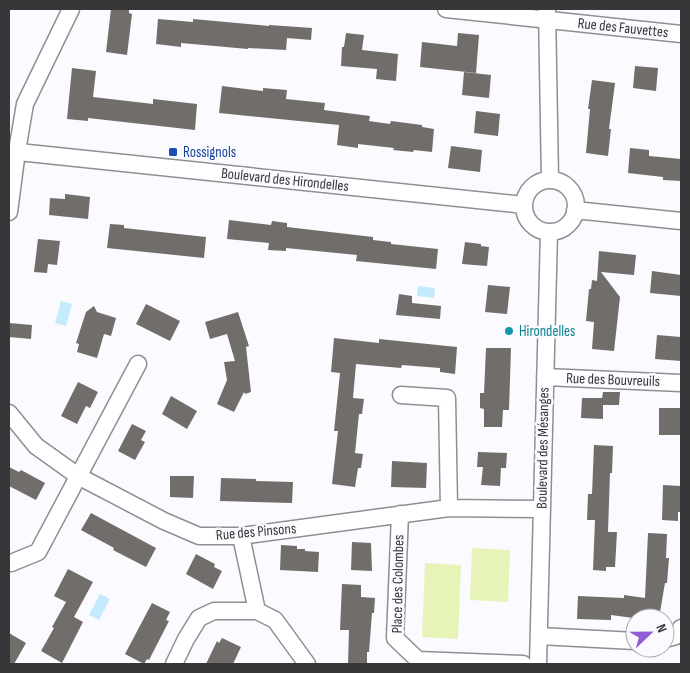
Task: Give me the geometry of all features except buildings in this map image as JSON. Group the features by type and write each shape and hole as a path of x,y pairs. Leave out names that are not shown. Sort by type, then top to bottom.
{"street":[{"path":"9,212 13,151 25,104 72,9"},
{"name":"Rue des Fauvettes","path":"446,9 547,14 681,34"},
{"path":"547,14 550,180"},
{"name":"Boulevard des Hirondelles","path":"13,151 524,205"},
{"path":"550,180 567,186 576,202 576,210 569,224 556,232 541,231 533,227 524,213 525,197 529,190 535,184 550,180"},
{"path":"576,210 681,221"},
{"name":"Boulevard des Mésanges","path":"538,664 549,232"},
{"path":"11,563 38,552 138,364"},
{"name":"Rue des Bouvreuils","path":"545,377 681,383"},
{"path":"401,395 447,398 449,508"},
{"name":"Rue des Pinsons","path":"9,413 36,446 78,476 164,521 199,536 241,536 449,508 542,509"},
{"name":"Place des Colombes","path":"400,514 395,638 418,660 523,664"},
{"path":"241,536 257,611"},
{"path":"174,664 199,618 214,612 257,611 275,620 307,664"},
{"path":"539,636 625,640"}],"green space":[{"path":"472,548 510,550 508,602 470,600"},
{"path":"425,563 461,565 458,639 422,637"}],"water":[{"path":"418,286 435,288 434,298 417,296"},
{"path":"61,301 72,304 66,326 55,323"},
{"path":"100,594 110,599 99,620 89,615"}],"place":[{"name":"Rossignols","path":"173,152"},
{"name":"Hirondelles","path":"509,331"}]}
